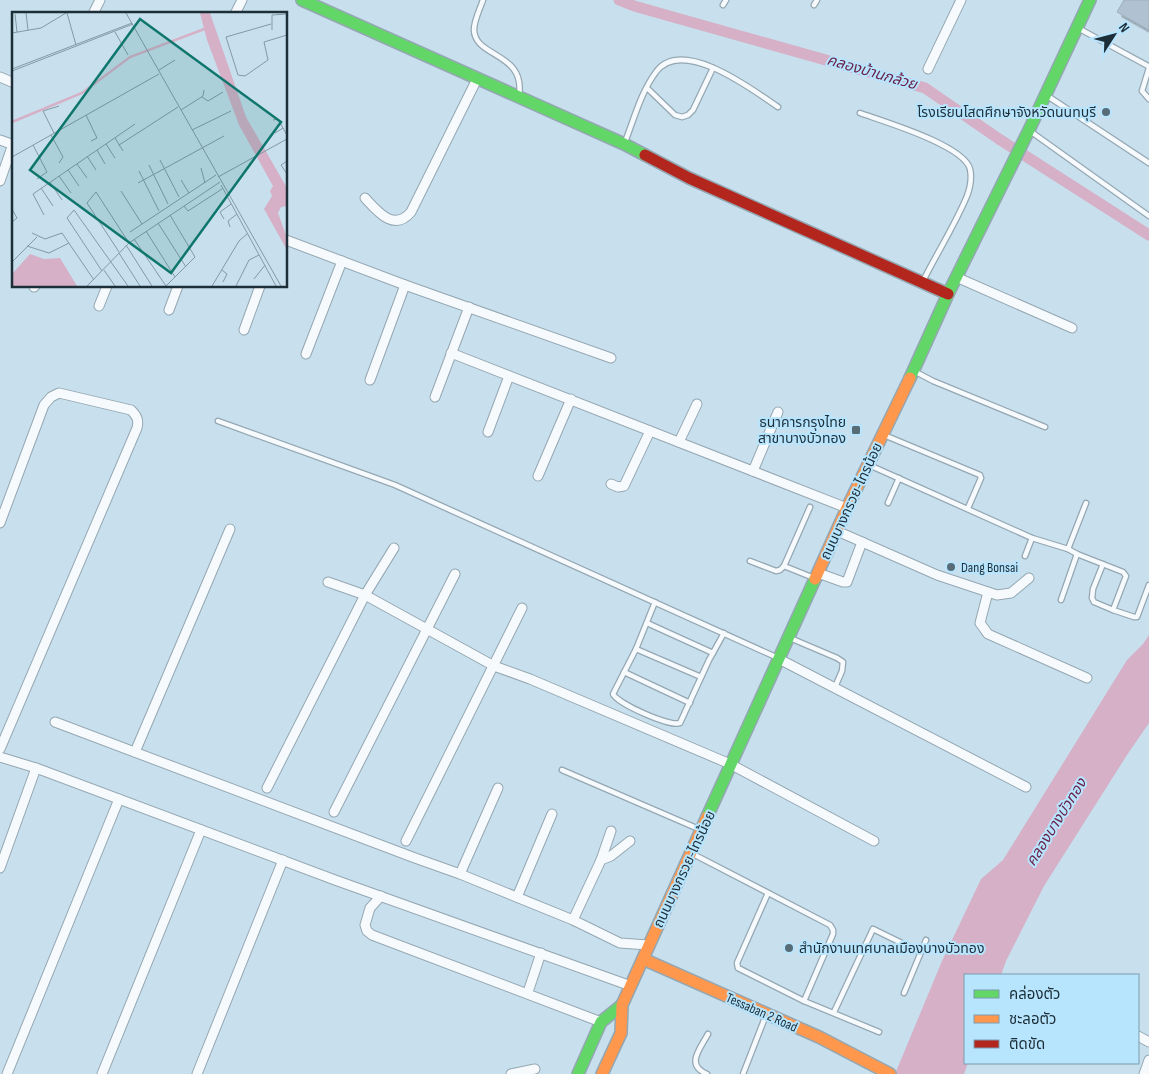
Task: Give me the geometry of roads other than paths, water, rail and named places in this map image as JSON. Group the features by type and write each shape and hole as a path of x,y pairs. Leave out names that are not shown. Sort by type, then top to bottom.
{"main road":[{"path":"302,0 519,96 624,144 689,178 948,294"},
{"name":"ถนนบางกรวย-ไทรน้อย","path":"602,1074 621,1032 622,1005 692,853 730,764 847,508 1090,0"},
{"name":"Tessaban 2 Road","path":"644,959 820,1037 884,1071"},
{"name":"ถนนบางกรวย-ไทรน้อย","path":"578,1074 601,1022 622,1005"}],"street":[{"path":"94,12 100,0"},
{"path":"236,12 242,0"},
{"path":"928,69 961,0"},
{"path":"0,77 12,82"},
{"path":"365,198 380,214 388,219 400,221 405,219 411,212 477,79"},
{"path":"0,140 12,145"},
{"path":"0,181 12,148"},
{"path":"288,241 405,285 612,358"},
{"path":"306,354 342,262"},
{"path":"956,277 1072,328"},
{"path":"370,380 405,285"},
{"path":"100,306 106,288"},
{"path":"170,310 177,288"},
{"path":"244,330 259,288"},
{"path":"435,397 469,307"},
{"path":"451,353 847,508"},
{"path":"488,432 509,376"},
{"path":"0,523 44,405 51,397 59,393 131,410 136,414 138,420 137,428 0,749"},
{"path":"538,476 571,399"},
{"path":"679,442 697,404"},
{"path":"753,471 778,412"},
{"path":"612,484 618,487 624,486 650,430"},
{"path":"136,752 230,528"},
{"path":"837,531 937,575 997,595 1011,593 1029,578"},
{"path":"817,576 848,582 862,542"},
{"path":"267,788 365,595 394,548"},
{"path":"334,812 455,574"},
{"path":"328,582 365,595 494,666 530,679 730,764 874,841"},
{"path":"988,592 980,623 988,634 1088,678"},
{"path":"406,841 522,608"},
{"path":"779,659 1026,787"},
{"path":"55,722 460,874 572,920 620,943 648,945"},
{"path":"0,756 631,986"},
{"path":"0,868 36,768"},
{"path":"460,874 498,788"},
{"path":"7,1074 119,799"},
{"path":"517,897 552,814"},
{"path":"102,1074 201,830"},
{"path":"572,920 601,860 611,831"},
{"path":"601,860 611,856 630,841"},
{"path":"197,1074 283,860"},
{"path":"381,896 370,908 365,925 367,931 372,935 528,992 601,1022"},
{"path":"528,992 541,953"},
{"path":"1144,1074 1149,1060"},
{"path":"511,1074 535,1068"}],"lane":[{"path":"484,0 474,24 476,40 507,62 518,74 519,96"},
{"path":"723,5 726,0"},
{"path":"814,5 817,0"},
{"path":"1077,27 1148,66 1142,91 1149,99"},
{"path":"624,144 656,71 664,64 678,59 692,60 713,68 749,87 778,107"},
{"path":"647,88 675,114 682,117 688,115 693,110 713,68"},
{"path":"1045,95 1149,163"},
{"path":"860,113 912,131 953,150 970,167 971,179 967,194 922,282"},
{"path":"1027,133 1149,216"},
{"path":"913,371 1044,427"},
{"path":"218,420 395,485 779,659"},
{"path":"882,434 980,475 981,478 968,508"},
{"path":"868,465 1032,538 1068,549 1125,574 1113,610"},
{"path":"888,503 899,478"},
{"path":"1068,549 1086,504"},
{"path":"750,561 776,571 780,570 784,566 810,506"},
{"path":"1025,556 1032,538"},
{"path":"1061,600 1077,554"},
{"path":"1104,564 1091,596 1094,602 1137,617 1149,585"},
{"path":"784,566 817,576"},
{"path":"655,602 636,649 613,696 639,711 678,724 680,723 724,633"},
{"path":"647,623 713,653"},
{"path":"789,638 843,662 842,672 834,687"},
{"path":"636,649 701,677"},
{"path":"624,672 690,703"},
{"path":"562,770 702,830"},
{"path":"692,853 830,925 833,930 804,1001"},
{"path":"768,893 737,966 804,1001 880,1032"},
{"path":"834,1012 873,929 920,952"},
{"path":"904,993 926,940"},
{"path":"743,1074 766,1014"},
{"path":"707,1074 698,1070 694,1060 708,1034"}],"water":[{"name":"คลองบางบัวทอง","path":"1149,635 1149,723 1044,886 1001,974 964,974 964,1064 968,1064 964,1074 895,1074 942,961 981,879 1003,860 1127,660"}],"waterway":[{"name":"คลองบ้านกล้วย","path":"619,0 634,6 925,88 999,139 1149,235"}],"place":[{"name":"โรงเรียนโสตศึกษาจังหวัดนนทบุรี","path":"1106,112"},
{"name":"ธนาคารกรุงไทย สาขาบางบัวทอง","path":"856,430"},
{"name":"Dang Bonsai","path":"951,567"},
{"name":"สำนักงานเทศบาลเมืองบางบัวทอง","path":"789,948"}]}
